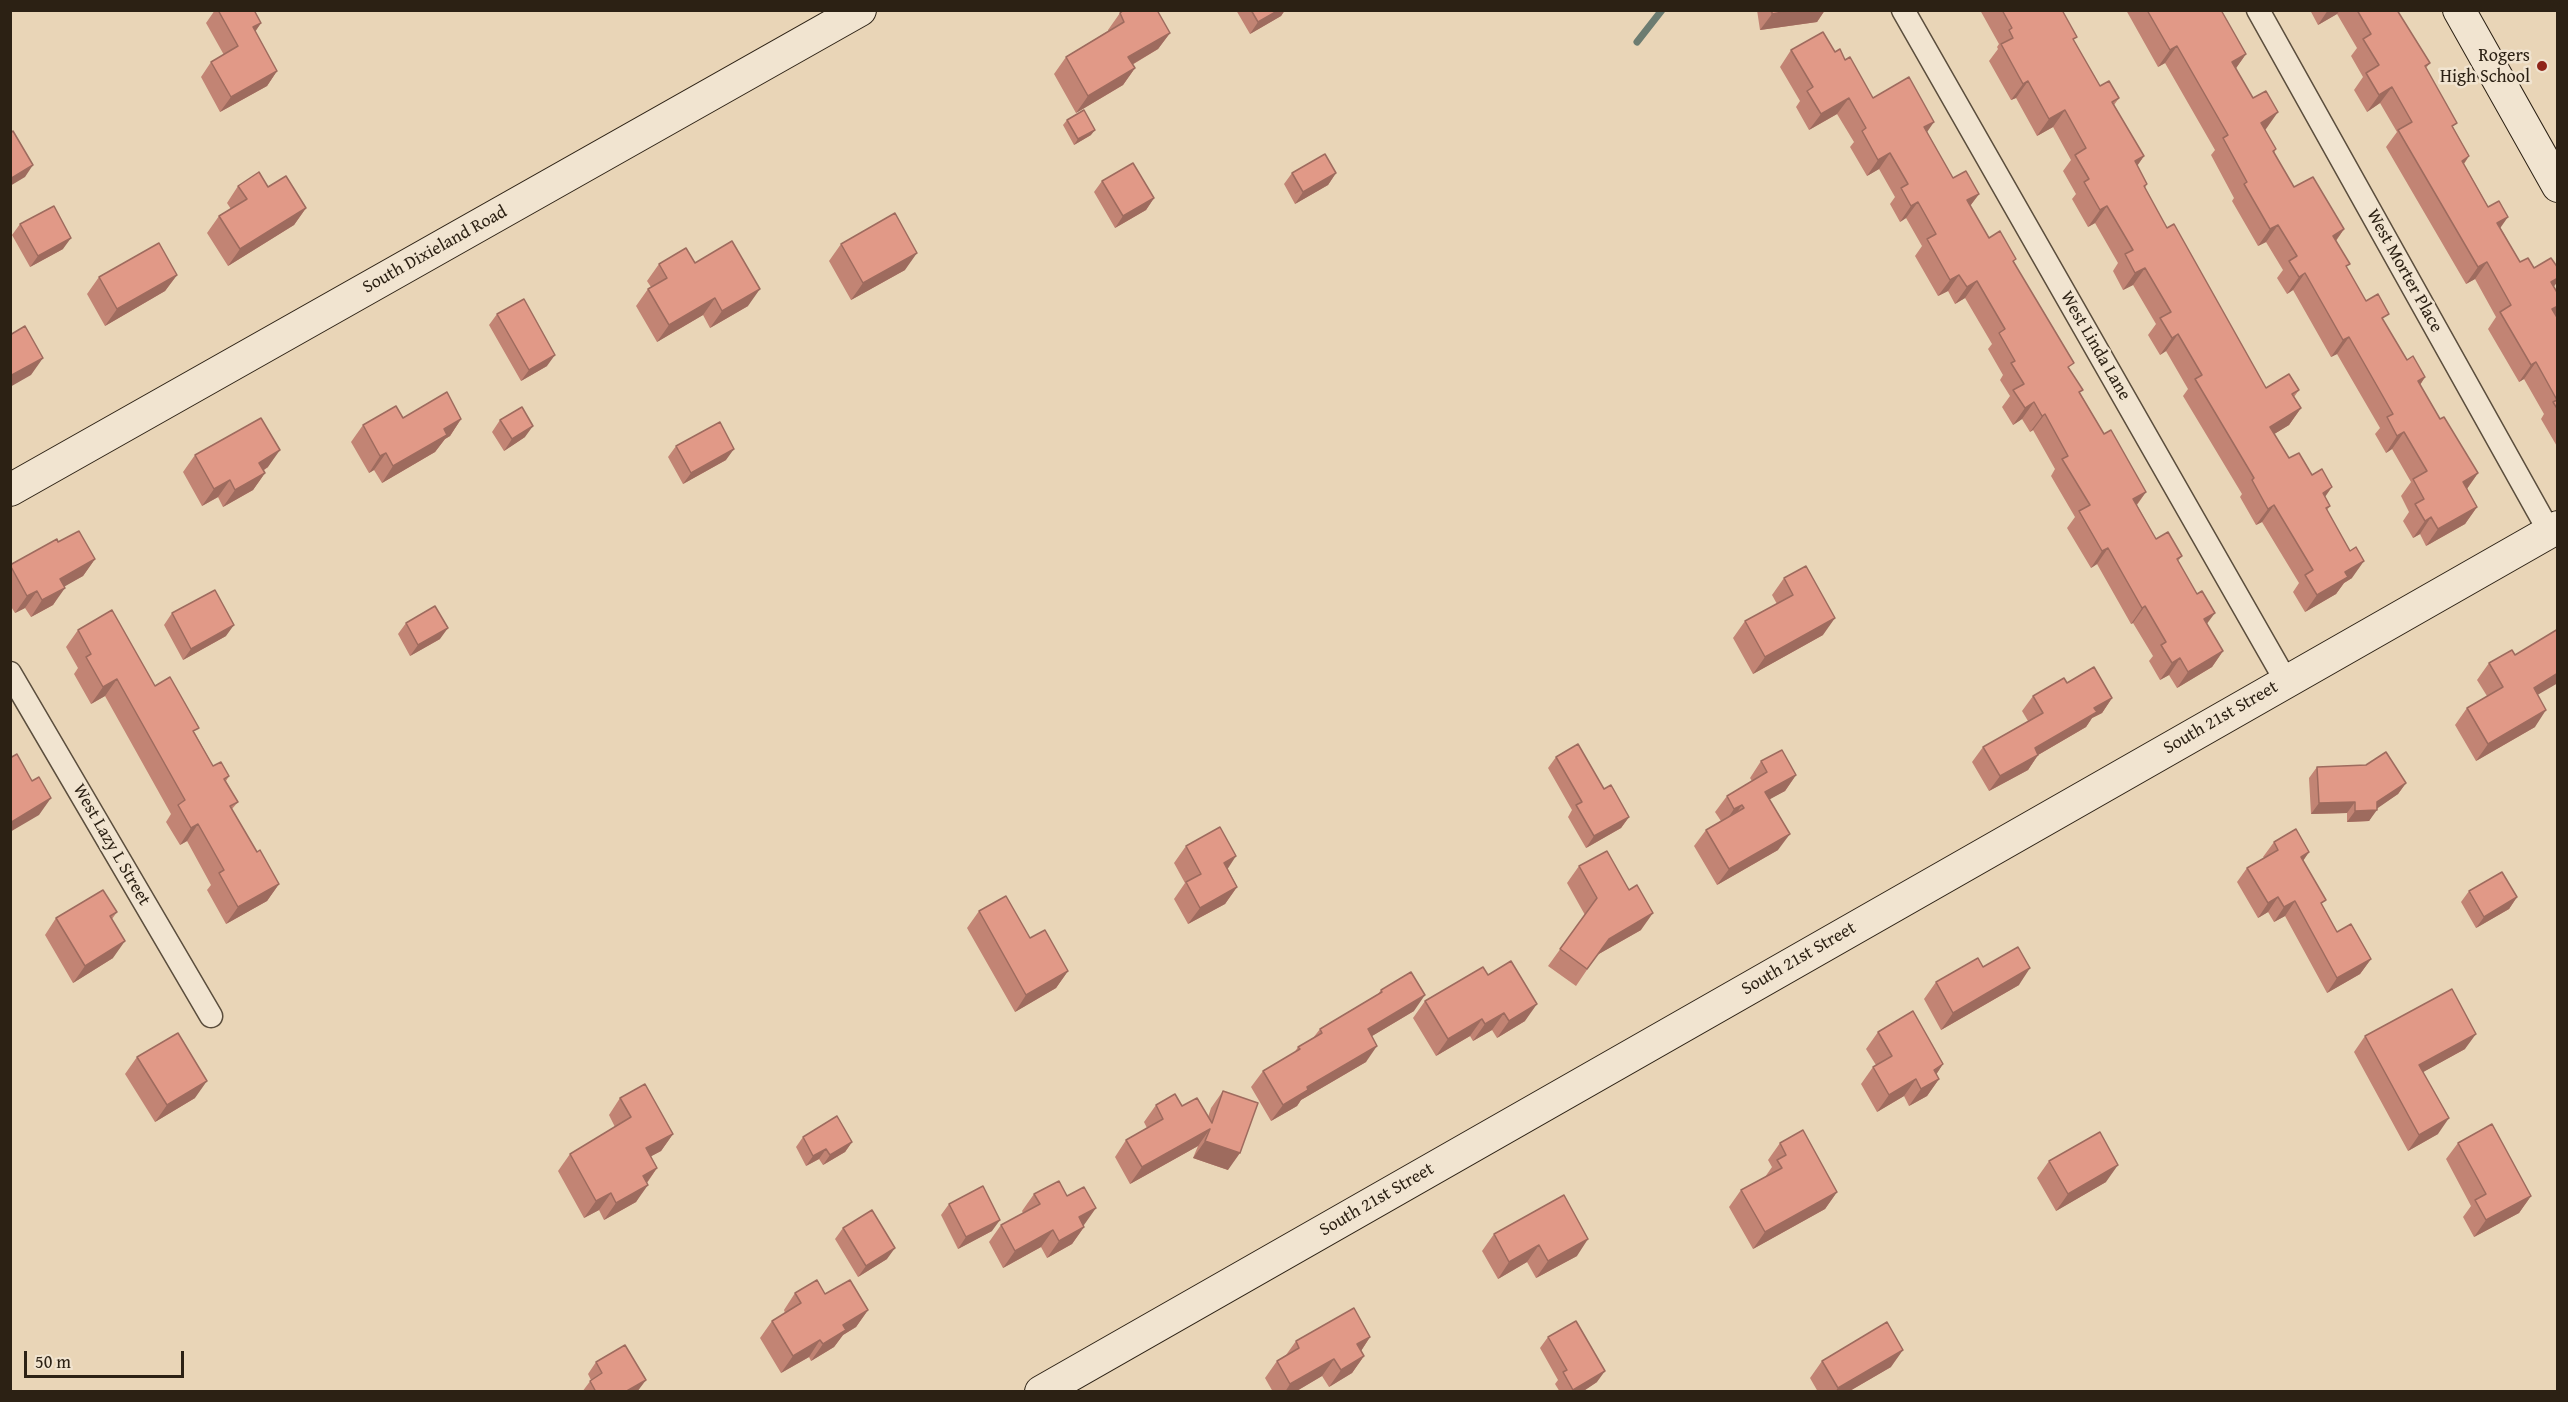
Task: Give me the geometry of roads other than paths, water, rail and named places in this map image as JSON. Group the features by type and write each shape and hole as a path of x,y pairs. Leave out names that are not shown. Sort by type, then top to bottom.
{"street":[{"name":"South Dixieland Road","path":"10,490 860,10"},
{"name":"West Linda Lane","path":"1903,10 2286,681"},
{"name":"West Morter Place","path":"2258,10 2553,529"},
{"path":"2459,10 2558,186"},
{"name":"South 21st Street","path":"1041,1392 2553,529"},
{"name":"West Lazy L Street","path":"10,673 211,1016"}],"waterway":[{"path":"1637,42 1662,10"}],"place":[{"name":"Rogers High School","path":"2542,66"}]}
